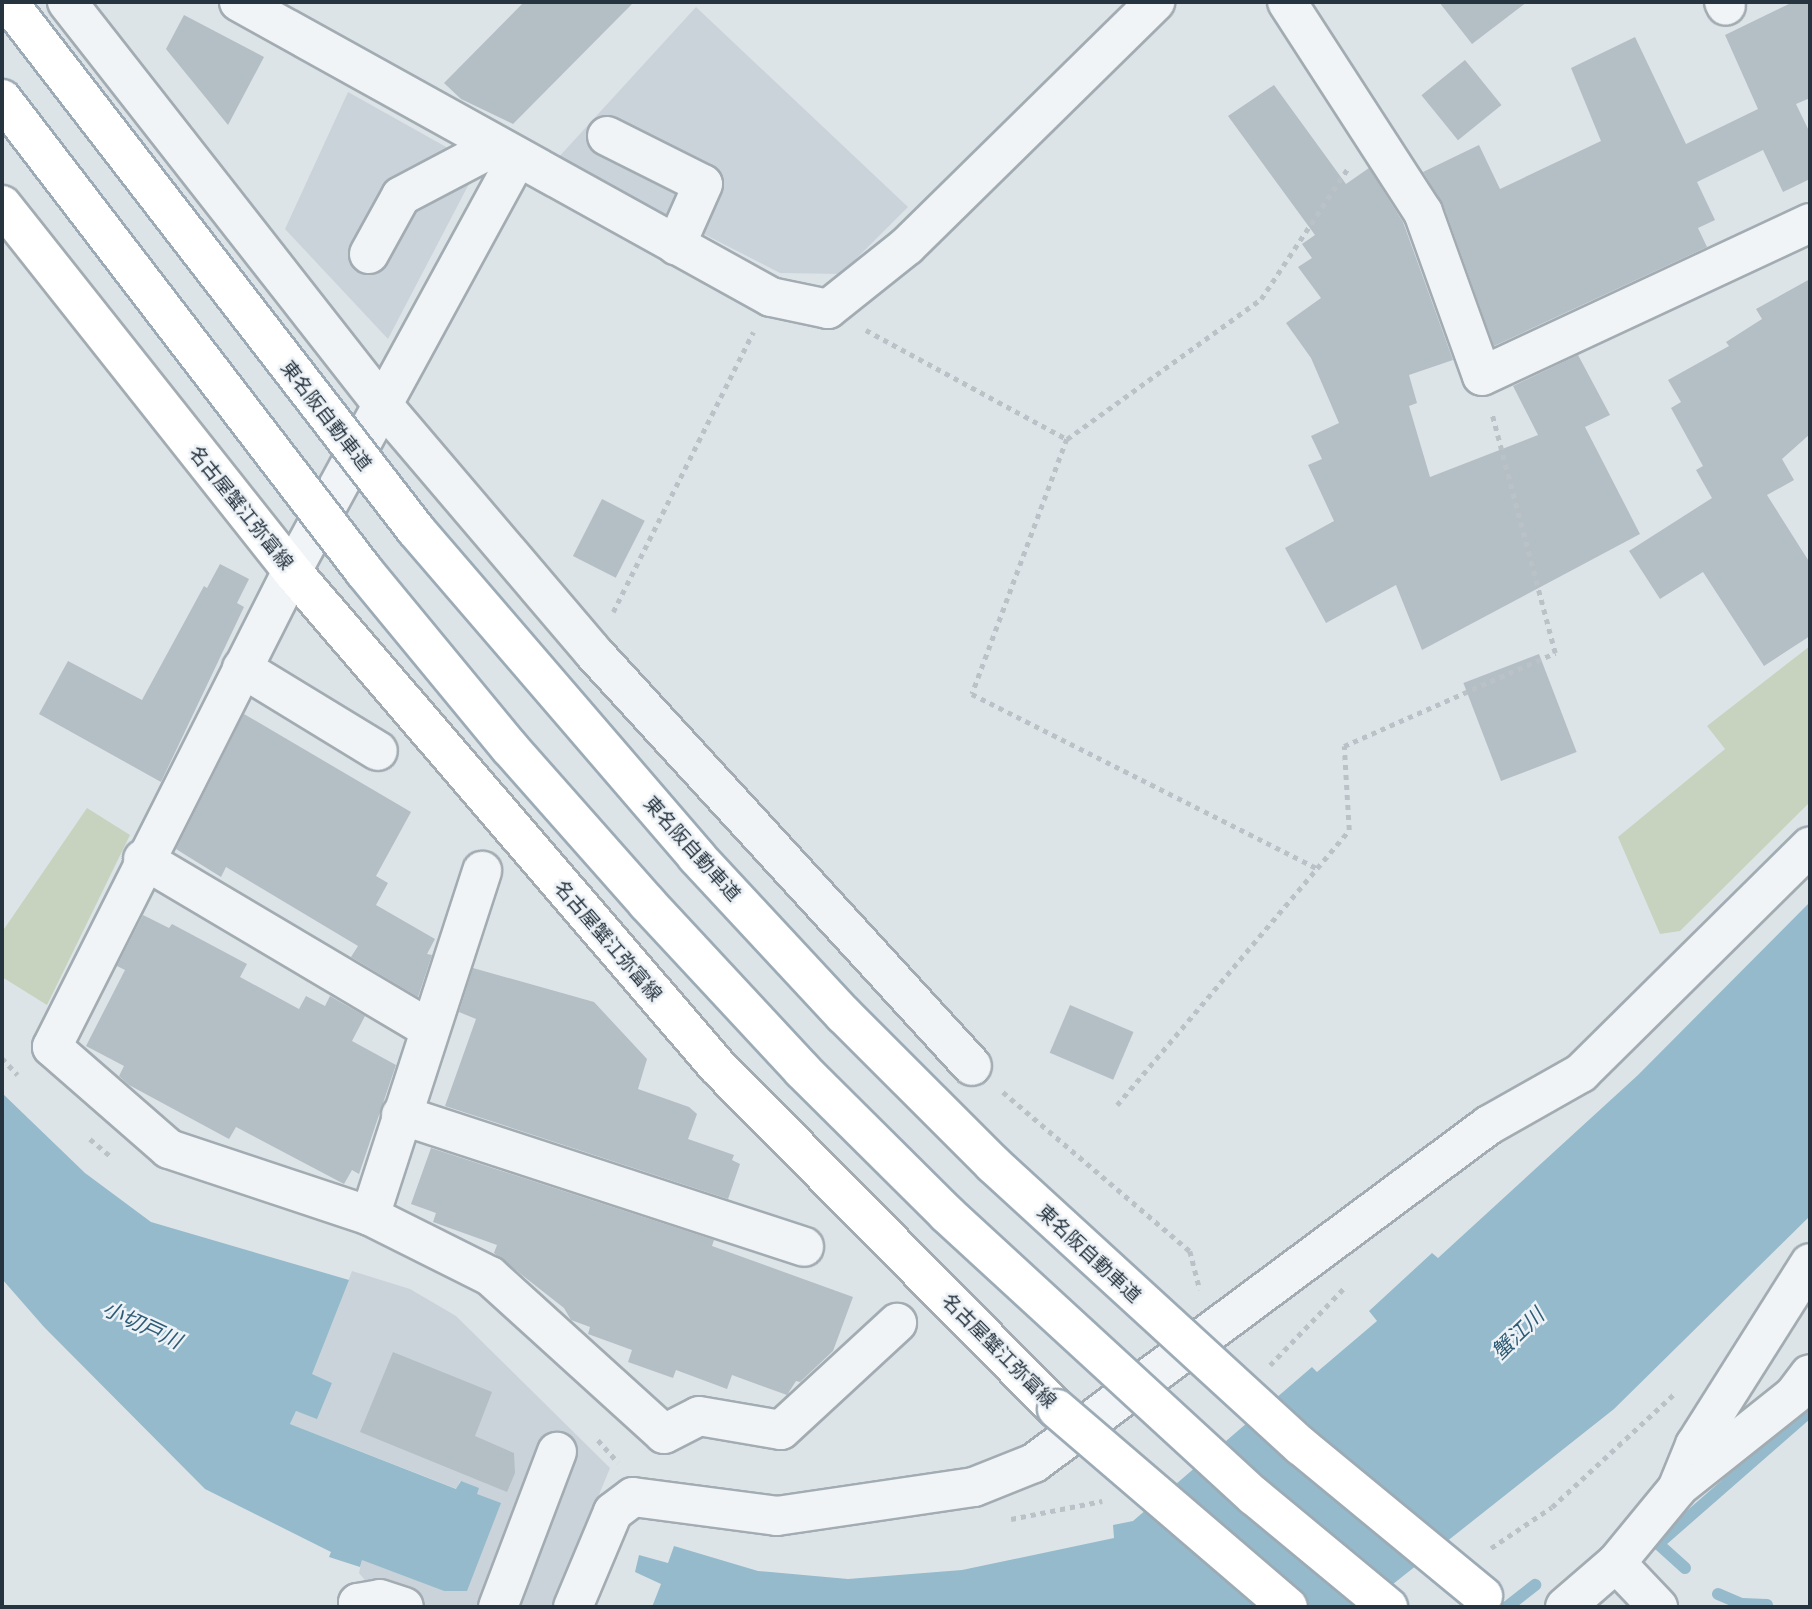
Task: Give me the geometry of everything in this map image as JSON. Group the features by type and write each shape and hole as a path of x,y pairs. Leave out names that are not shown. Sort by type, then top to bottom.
{"main road":[{"name":"東名阪自動車道","path":"8,2 284,364 561,702 844,1015 993,1164 1199,1337 1301,1446 1483,1596"},
{"path":"2,99 364,571 510,748 646,903 802,1070 947,1214 1233,1478 1388,1607"},
{"name":"名古屋蟹江弥富線","path":"2,205 292,571 717,1066 1057,1409 1288,1607"}],"street":[{"path":"67,2 382,404 593,652 972,1066"},
{"path":"239,2 771,297 828,309 907,246 1155,2"},
{"path":"1287,2 1423,212 1482,376 1810,223"},
{"path":"607,136 703,184 676,245"},
{"path":"506,152 382,404 143,859 52,1046 169,1149 370,1216 490,1276 664,1434 699,1416 781,1430 897,1323"},
{"path":"369,254 401,196 506,152"},
{"path":"242,668 378,751"},
{"path":"573,1607 623,1504 682,1500 777,1516 974,1487 1034,1463 1199,1337 1489,1125 1581,1073 1810,846"},
{"path":"143,859 428,1028"},
{"path":"370,1216 428,1028 482,872"},
{"path":"401,1115 804,1247"},
{"path":"1677,1489 1695,1445 1810,1263"},
{"path":"1565,1607 1616,1563 1677,1489 1794,1395 1810,1374"},
{"path":"498,1607 557,1452"},
{"path":"1616,1563 1658,1607"},
{"path":"361,1607 358,1604 380,1599 404,1607"}],"path":[{"path":"1316,868 972,694 1067,439 1261,299 1373,131"},
{"path":"593,652 771,297"},
{"path":"828,309 1067,439"},
{"path":"1117,1105 1349,830 1344,746 1555,653 1482,376"},
{"path":"2,1058 24,1080"},
{"path":"972,1066 1190,1251 1199,1337"},
{"path":"84,1134 114,1159"},
{"path":"1482,1553 1552,1507 1648,1423 1685,1383"},
{"path":"593,1435 627,1472 623,1504"}],"shaded area":[{"path":"696,7 908,207 841,274 780,273 557,159"},
{"path":"348,92 448,148 471,180 388,339 285,229"},
{"path":"352,1271 410,1289 456,1316 610,1468 553,1607 387,1607 359,1573 362,1559 444,1591 477,1494 460,1481 457,1489 290,1424 296,1411 317,1418 332,1383 311,1374"}],"green space":[{"path":"1810,646 1810,802 1680,931 1660,934 1618,837 1725,749 1707,726"},
{"path":"87,808 130,835 47,1005 2,977 2,932"}],"water":[{"name":"蟹江川","path":"1810,902 1810,1216 1614,1409 1364,1607 652,1607 661,1584 635,1572 639,1555 668,1563 674,1546 758,1571 848,1579 962,1570 1114,1538 1113,1525 1133,1521 1312,1367 1317,1372 1377,1321 1369,1311 1432,1253 1438,1258 1638,1075"},
{"name":"小切戸川","path":"2,1093 85,1173 151,1222 349,1280 312,1374 332,1383 317,1419 296,1411 290,1424 456,1489 461,1481 479,1488 477,1494 501,1503 467,1591 444,1591 362,1560 360,1567 329,1557 331,1552 205,1489 44,1327 2,1279"}],"building":[{"path":"524,2 634,2 513,124 461,99 444,83"},
{"path":"1439,2 1527,2 1472,44"},
{"path":"1793,2 1810,2 1810,98 1796,104 1810,133 1810,179 1783,192 1763,150 1697,182 1715,220 1698,228 1707,247 1494,346 1443,204 1423,172 1479,145 1500,189 1601,141 1571,68 1635,37 1686,144 1758,109 1725,35"},
{"path":"184,15 264,57 228,125 166,49"},
{"path":"1465,60 1502,105 1458,140 1421,95"},
{"path":"1274,85 1346,184 1369,168 1403,222 1453,360 1409,375 1417,403 1409,406 1430,477 1538,435 1513,386 1578,355 1610,415 1585,427 1640,534 1422,650 1396,585 1326,623 1285,548 1334,521 1308,465 1322,459 1311,436 1339,423 1311,358 1286,323 1321,298 1298,267 1312,258 1302,244 1315,235 1228,116"},
{"path":"1810,279 1810,434 1782,459 1794,480 1767,495 1810,563 1810,636 1764,666 1703,572 1660,599 1629,551 1712,498 1696,470 1703,466 1671,408 1681,402 1668,380 1729,346 1726,342 1762,319 1756,309"},
{"path":"602,499 645,521 616,578 573,556"},
{"path":"220,564 249,579 237,603 244,607 161,782 39,714 68,661 142,700 204,586 207,588"},
{"path":"1539,654 1577,752 1501,781 1463,683"},
{"path":"244,714 411,812 376,876 388,883 376,905 435,939 427,954 432,955 418,997 351,957 358,946 226,867 221,877 176,849"},
{"path":"143,915 169,928 172,924 247,964 240,977 299,1009 306,996 325,1006 330,996 365,1016 352,1041 396,1065 359,1174 352,1170 344,1184 236,1127 229,1139 129,1085 119,1076 124,1066 86,1046 125,970 117,966"},
{"path":"473,968 594,1002 647,1059 638,1089 689,1107 697,1114 688,1139 734,1155 732,1160 740,1164 728,1199 445,1106 476,1019 459,1012"},
{"path":"1070,1005 1134,1032 1113,1080 1050,1053"},
{"path":"431,1148 714,1240 712,1246 853,1297 833,1351 800,1382 796,1381 787,1395 732,1375 727,1389 676,1370 673,1378 628,1362 632,1350 588,1334 590,1327 571,1320 564,1308 494,1253 497,1245 433,1222 436,1213 411,1204"},
{"path":"393,1352 492,1392 475,1436 514,1453 515,1473 507,1492 360,1432"}],"waterway":[{"path":"1685,1568 1658,1544 1810,1411"},
{"path":"1507,1607 1535,1585"},
{"path":"1718,1594 1742,1604 1767,1605"}]}
